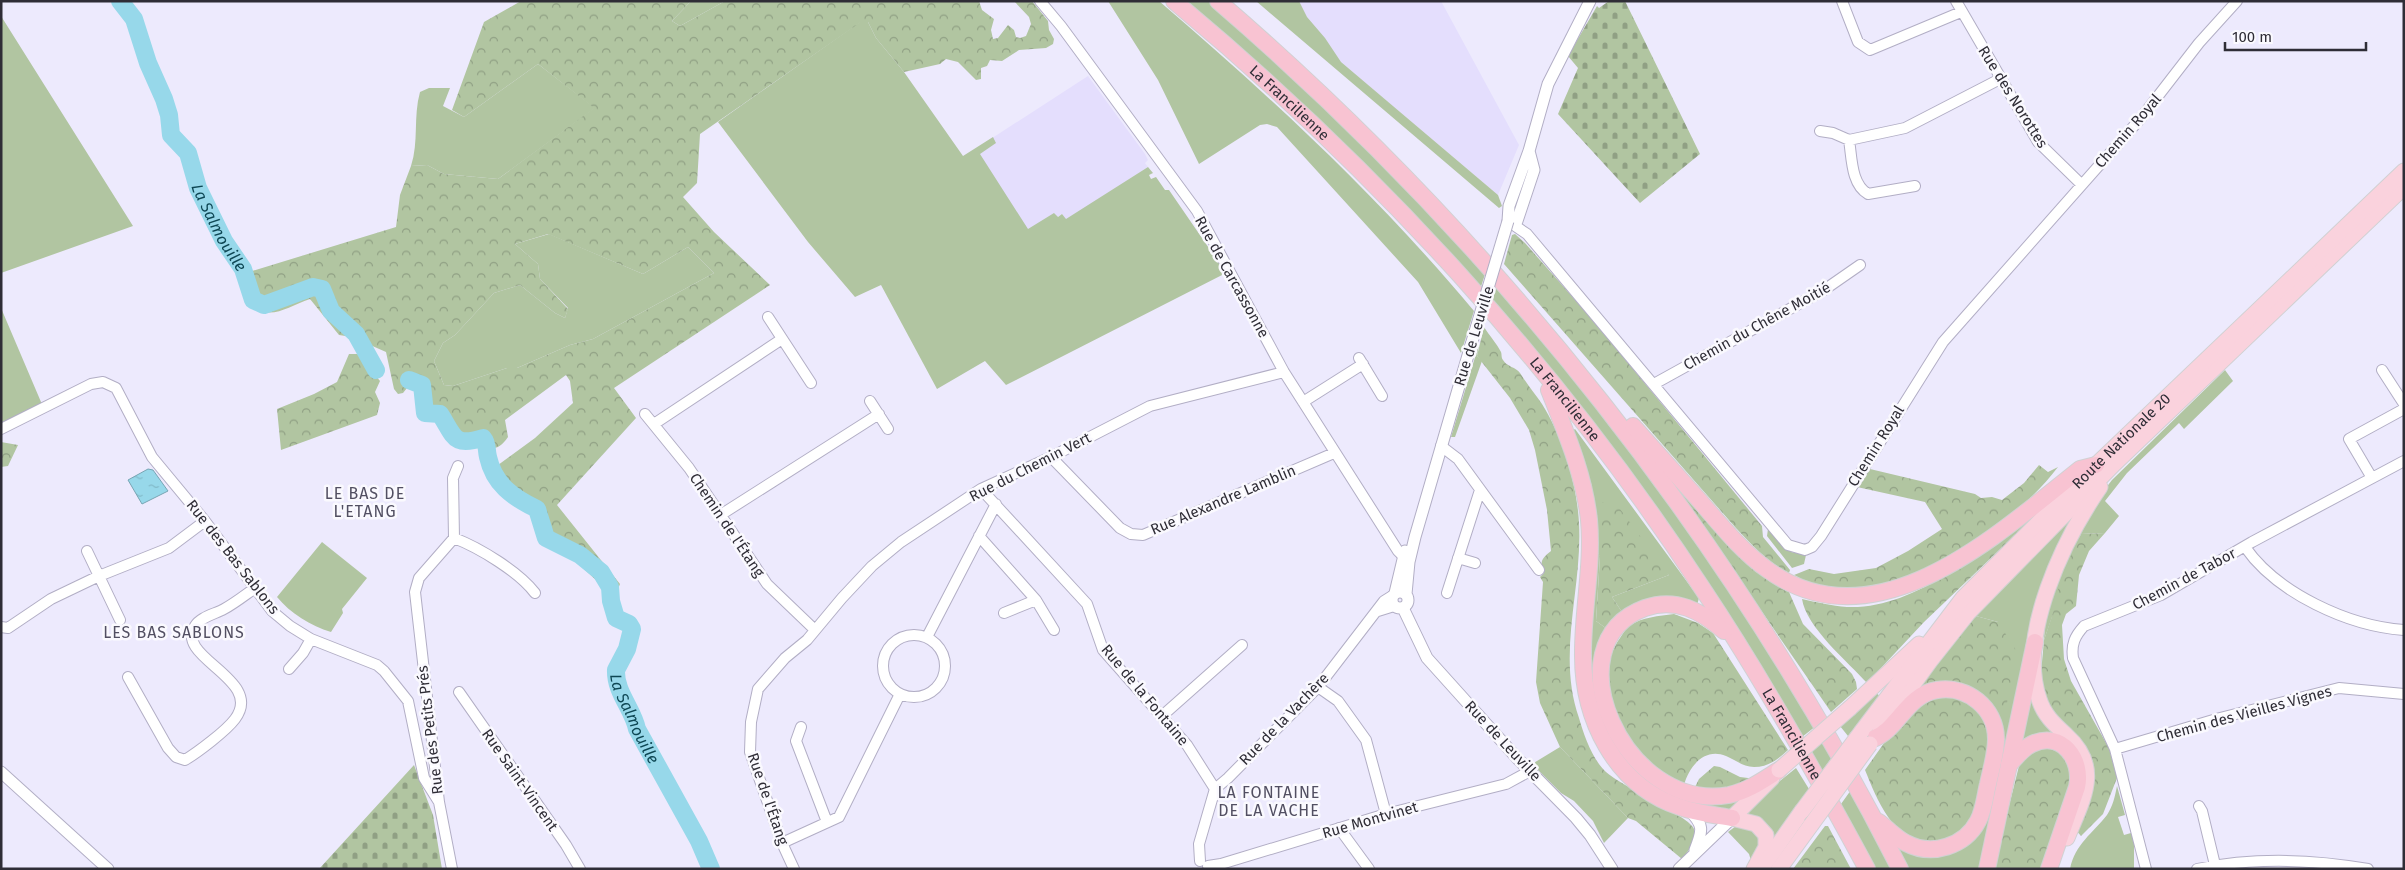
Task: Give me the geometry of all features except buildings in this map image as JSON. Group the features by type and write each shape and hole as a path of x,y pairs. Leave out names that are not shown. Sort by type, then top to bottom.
{"highway":[{"name":"La Francilienne","path":"1174,1 1276,91 1370,182 1486,306 1543,373 1640,499 1702,588 1811,766 1867,869"},
{"name":"La Francilienne","path":"1218,1 1306,80 1385,156 1464,239 1568,358 1669,489 1719,561 1835,747 1900,869"},
{"path":"1568,358 1585,373 1748,553 1768,570 1791,584 1822,595 1849,597 1874,595 1891,591 1915,581 1953,562 1994,536 2080,469 2096,465"},
{"path":"1543,373 1577,459 1585,491 1590,546 1583,652 1587,700 1594,721 1601,737 1621,768 1648,791 1665,801 1689,810 1732,818"},
{"path":"1735,640 1702,614 1680,605 1656,606 1630,616 1613,632 1603,655 1602,685 1609,716 1621,740 1643,768 1664,784 1687,793 1714,796 1736,793 1750,788 1779,770"},
{"path":"1988,869 2035,642"},
{"path":"1868,738 1884,735 1905,708 1918,697 1937,690 1950,689 1967,694 1984,707 1992,720 1996,739 1979,819 1971,831 1957,843 1943,848 1916,847 1901,841 1873,816"},
{"path":"2009,764 2027,746 2041,741 2061,744 2075,758 2079,774 2077,787 2049,869"}],"main road":[{"name":"Route Nationale 20","path":"1868,738 1947,617 2006,554 2096,465 2404,171"},
{"name":"Route Nationale 20","path":"1868,738 1968,613 2114,464 2404,187"},
{"path":"2057,869 2084,793 2087,769 2079,748 2049,719 2042,707 2035,683 2035,642 2046,594 2057,563 2077,522 2114,464"},
{"path":"1732,818 1779,770 1850,708 1947,617"},
{"path":"1761,869 1802,811 1868,738"},
{"path":"1779,869 1811,826 1868,738"},
{"path":"1732,818 1756,824 1766,835 1766,847 1754,869"}],"street":[{"name":"Rue de Carcassonne","path":"1040,1 1061,26 1197,212 1284,372 1334,453 1398,551 1406,559"},
{"name":"Rue de Leuville","path":"1590,1 1548,84 1529,151 1509,206 1508,221 1415,537 1408,544 1398,599 1427,658 1530,771 1576,818 1590,835 1612,869"},
{"path":"1842,1 1858,42 1870,50 1961,12"},
{"name":"Rue des Norottes","path":"1956,1 2038,142 2081,184"},
{"name":"Chemin Royal","path":"1508,221 1527,234 1788,545 1800,550 1809,549 1821,536 1943,342 2141,118 2199,43 2237,1"},
{"path":"1820,131 1833,133 1849,140 1905,128 2000,79"},
{"path":"1849,140 1856,181 1860,189 1868,194 1915,186"},
{"name":"Chemin du Chêne Moitié","path":"1654,384 1824,290 1860,265"},
{"path":"768,317 811,383"},
{"path":"654,424 782,339"},
{"path":"1304,402 1361,361 1382,396"},
{"path":"2382,370 2404,404"},
{"name":"Rue du Chemin Vert","path":"814,630 872,566 901,542 981,489 1051,457 1150,406 1284,372"},
{"name":"Rue des Bas Sablons","path":"1,430 91,384 103,382 116,388 152,458 205,521 272,611 290,626 311,639 377,665 408,701 424,778 439,802"},
{"path":"870,401 888,429"},
{"path":"2372,478 2348,439 2404,409"},
{"name":"Chemin de l'Étang","path":"645,414 689,468 722,514 767,584 814,630"},
{"path":"722,514 879,414"},
{"path":"1441,446 1458,459 1539,570"},
{"name":"Rue Alexandre Lamblin","path":"1051,457 1120,528 1131,534 1143,535 1334,453"},
{"name":"Chemin de Tabor","path":"2146,869 2115,749 2074,658 2072,646 2076,634 2084,626 2161,594 2404,461"},
{"path":"458,466 452,478 454,538 467,543 526,582 535,593"},
{"name":"Rue de la Fontaine","path":"981,489 1087,604 1104,650 1187,745 1215,789"},
{"path":"1447,593 1480,490"},
{"path":"927,637 996,504"},
{"path":"1,627 8,628 51,599 99,576 169,548 205,521"},
{"path":"979,536 1036,600 1054,630"},
{"name":"Rue des Petits Prés","path":"452,869 439,802 415,591 419,578 454,538"},
{"path":"2245,547 2262,566 2293,592 2327,612 2404,630"},
{"path":"87,551 120,620"},
{"path":"1458,558 1475,563"},
{"path":"128,676 168,748 176,757 185,760 196,753 235,719 240,708 240,696 235,686 194,646 191,637 193,630 196,624 225,609 255,588"},
{"name":"Rue de la Vachère","path":"1215,789 1318,686 1384,601 1398,599"},
{"path":"1004,613 1036,600"},
{"name":"Rue de l'Étang","path":"794,869 782,843 750,752 751,722 758,689 785,658 807,640 814,630"},
{"path":"916,634 936,642 944,655 946,670 937,688 924,695 910,697 900,694 891,687 885,678 883,668 884,657 888,648 896,640 906,635 916,634"},
{"path":"289,669 303,653 311,639"},
{"path":"1162,716 1242,646"},
{"path":"1318,686 1338,700 1366,740 1386,814"},
{"name":"Chemin des Vieilles Vignes","path":"2115,749 2220,718 2339,688 2404,694"},
{"name":"Rue Saint-Vincent","path":"459,692 566,845 580,869"},
{"path":"782,843 838,817 900,694"},
{"path":"801,727 796,741 827,822"},
{"name":"Rue Montvinet","path":"1203,866 1221,864 1386,814 1506,784 1530,771"},
{"path":"1,772 108,869"},
{"path":"1203,866 1199,844 1215,789"},
{"path":"2199,806 2202,811 2211,867"},
{"path":"1689,810 1698,819 1702,829 1692,856"},
{"path":"1679,869 1732,818"},
{"path":"1339,828 1369,869"},
{"path":"2198,869 2276,860 2330,863 2368,869"}],"shaded area":[{"path":"1285,1 1441,1 1519,145 1498,195 1299,27"},
{"path":"1088,76 1145,154 1148,160 1145,163 1148,167 1066,220 1062,214 1018,243 963,157"}],"green space":[{"path":"521,1 691,1 672,21 680,26 725,1 979,1 982,10 994,19 991,30 993,39 998,38 1008,25 1014,30 1016,37 1020,38 1026,36 1031,24 1029,17 1014,1 1032,1 1048,21 1049,30 1054,39 1053,44 1046,48 1019,50 1002,61 990,60 987,66 981,68 981,79 976,80 958,62 946,59 940,64 904,72 876,38 868,22 861,22 700,134 697,183 683,197 714,232 770,285 614,388 636,418 557,505 620,584 616,594 609,592 560,547 544,539 537,528 535,512 531,506 505,498 499,493 495,482 494,468 535,438 573,403 570,381 566,375 505,420 508,437 501,445 496,448 486,448 478,439 464,449 458,448 437,416 423,410 414,388 407,388 403,393 398,394 394,389 386,352 352,337 339,335 310,299 270,313 262,312 247,301 249,272 396,227 400,195 411,166 427,165 444,174 498,179 594,108 538,64 464,117 452,110 484,22","holes":["548,234 643,274 688,247 714,273 593,339 570,345 517,368 507,368 453,386 444,385 434,361 443,343 455,335 494,293 520,285 555,313 565,318 568,309 540,279 538,264 515,244"]},
{"path":"691,1 725,1 680,26 672,21"},
{"path":"1108,1 1159,1 1243,74 1362,188 1401,228 1474,311 1461,353 1418,282 1277,127 1267,124 1260,125 1199,164 1158,80"},
{"path":"1184,1 1209,1 1370,150 1486,271 1480,290"},
{"path":"1256,1 1299,1 1307,17 1325,38 1341,62 1498,195 1502,206 1499,208"},
{"path":"1609,1 1625,1 1700,154 1640,203 1558,114 1578,68 1568,56 1597,6 1599,8"},
{"path":"1,16 133,226 1,273"},
{"path":"860,22 868,22 876,38 904,72 963,156 993,137 996,143 980,154 1028,229 1054,213 1058,217 1062,214 1066,219 1148,167 1153,173 1149,175 1151,179 1156,177 1165,190 1169,190 1226,273 1006,385 985,361 937,389 881,285 855,297 808,242 718,122"},
{"path":"538,64 595,108 498,179 444,174 427,165 411,166 415,148 420,92 429,88 450,88 443,106 464,117"},
{"path":"549,234 643,274 688,247 714,273 593,339 570,345 517,368 507,368 453,386 444,385 434,361 443,343 455,335 494,293 520,285 555,313 565,318 568,308 540,279 538,264 515,244"},
{"path":"1515,234 1592,319 1762,526 1763,537 1790,570 1789,573 1767,559 1735,527 1504,264 1512,235"},
{"path":"1497,285 1638,458 1727,584 1816,726 1802,737 1491,304"},
{"path":"1,308 44,409 1,429"},
{"path":"1484,327 1501,352 1503,360 1520,373 1549,415 1561,441 1574,484 1579,537 1570,641 1570,666 1572,692 1586,739 1593,754 1606,772 1669,809 1694,829 1695,837 1692,845 1682,859 1636,821 1628,818 1560,747 1540,703 1536,682 1543,582 1540,577 1544,573 1542,560 1551,551 1547,510 1529,430 1510,398 1477,356"},
{"path":"1479,344 1477,356 1482,361 1455,437 1451,437"},
{"path":"349,354 358,354 380,381 375,392 380,403 377,415 281,450 277,409 314,394 337,382"},
{"path":"2225,370 2233,381 2184,429 2179,423 2127,473 2105,501 2119,516 2105,533 2081,534 2044,640 2045,619 2053,587 2099,497 2112,480"},
{"path":"1575,429 1699,598 1697,605 1649,601 1622,612 1612,597 1669,575 1596,518 1591,483 1571,432"},
{"path":"1,442 18,445 8,466 1,467"},
{"path":"2039,465 2048,472 2058,467 2017,510 1992,530 1936,564 1877,585 1848,589 1818,588 1794,575 1809,569 1834,574 1876,568 1908,551 1942,529 1925,502 1857,487 1870,469 1975,494 1981,498 1992,497 2002,500 2024,483"},
{"path":"1673,483 1726,543 1756,570 1789,592 1803,624 1852,674 1857,689 1831,712"},
{"path":"2086,498 2068,530 1983,869 1908,869 1899,852 1995,717 1998,622 1976,616"},
{"path":"1603,502 1620,509 1669,575 1612,597 1622,612 1607,629 1596,621 1600,557 1595,546 1596,518"},
{"path":"2032,515 2034,517 1924,622 1867,683 1819,632 1805,610 1802,599 1847,607 1872,605 1897,599 1921,589 1968,561"},
{"path":"1768,529 1791,552 1806,555 1804,564 1792,568 1767,536"},
{"path":"2105,533 2089,551 2079,575 2076,606 2066,614 2062,625 2064,659 2071,681 2109,748 2117,778 2103,814 2081,836 2074,828 2093,775 2093,762 2088,751 2047,707 2041,673 2044,640 2053,613 2061,577 2081,534"},
{"path":"322,542 367,578 342,609 343,613 331,632 301,618 277,597"},
{"path":"1595,546 1600,556 1596,621 1607,629 1612,737 1620,751 1635,768 1654,784 1741,801 1729,811 1692,806 1647,786 1607,741 1588,671"},
{"path":"1674,614 1698,623 1713,633 1788,750 1777,759 1764,766 1750,767 1726,756 1711,754 1699,760 1686,778 1684,785 1666,776 1648,762 1633,744 1620,723 1612,701 1608,679 1611,657 1620,638 1629,626 1645,619"},
{"path":"1976,616 1998,622 2016,650 2007,703 1995,717 1977,695 1915,694 1948,646"},
{"path":"2030,690 2057,734 2032,736 2020,740"},
{"path":"1876,693 1880,696 1848,736 1840,726"},
{"path":"1940,696 1962,699 1977,708 1985,721 1987,737 1986,755 1974,810 1968,821 1951,836 1938,840 1923,841 1911,837 1900,830 1891,820 1876,796 1865,770 1889,736 1922,702"},
{"path":"1824,740 1833,756 1822,771 1811,752"},
{"path":"2042,745 2064,751 2075,778 2045,869 1993,869 2019,766 2027,754"},
{"path":"1560,747 1628,818 1604,843 1593,821 1574,801 1561,793 1532,764"},
{"path":"414,765 433,815 442,869 319,869"},
{"path":"1714,766 1740,777 1756,779 1726,788 1694,789 1699,779"},
{"path":"1796,768 1809,789 1776,838 1765,823 1755,818 1738,815"},
{"path":"2117,786 2125,815 2118,817 2124,835 2131,833 2134,843 2134,869 2070,869 2072,860 2080,846 2109,812 2114,801"},
{"path":"1851,790 1892,869 1874,869 1841,804"},
{"path":"1736,826 1751,831 1758,838 1758,849 1752,864 1749,854 1728,832"},
{"path":"1825,826 1828,826 1851,869 1793,869"}],"water":[{"path":"148,469 153,470 168,491 142,504 128,480"}],"waterway":[{"name":"La Salmouille","path":"120,1 134,19 148,63 164,99 169,115 171,135 188,153 198,188 224,241 243,269 253,300 264,305 313,287 322,289 331,311 356,334 376,370"},
{"name":"La Salmouille","path":"409,380 422,385 425,413 440,414 456,438 466,441 483,438 485,440 488,457 495,475 505,489 537,509 546,538 580,555 601,572 610,587 611,601 616,618 629,624 632,629 627,649 616,670 618,686 637,729 699,841 711,869"}],"district":[{"name":"LE BAS DE L'ETANG","path":"365,502"},
{"name":"LES BAS SABLONS","path":"174,632"},
{"name":"LA FONTAINE DE LA VACHE","path":"1269,801"}]}
